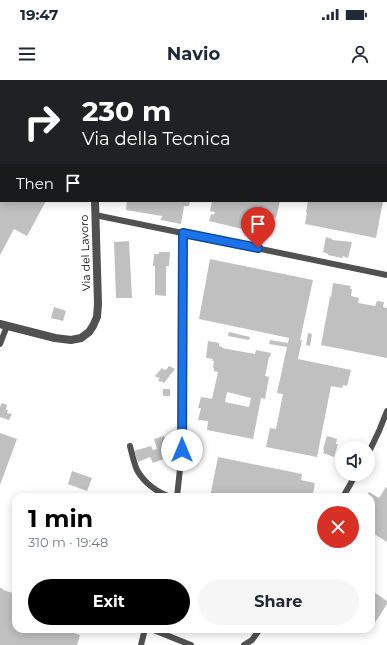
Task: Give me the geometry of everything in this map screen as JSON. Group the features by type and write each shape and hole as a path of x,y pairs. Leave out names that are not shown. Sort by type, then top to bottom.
{"street":[{"name":"Via del Lavoro","path":"3,325 55,338 71,340 81,338 89,332 97,317 98,304 95,202"},
{"path":"95,215 387,275"},
{"path":"177,493 182,450 183,233"},
{"path":"0,344 3,325"},
{"path":"374,441 387,411"},
{"path":"130,446 137,470 142,478 161,493"},
{"path":"345,493 352,481"},
{"path":"141,645 144,633"},
{"path":"161,633 191,645"},
{"path":"244,645 252,640 257,633"}],"building":[{"path":"0,202 45,202 27,236 14,229 0,255"},
{"path":"127,202 190,202 189,206 184,206 181,224 161,220 162,216 126,210"},
{"path":"212,202 280,202 276,218 272,217 267,235 209,221 211,214 214,215 215,212 210,211"},
{"path":"308,202 383,202 376,238 305,224"},
{"path":"326,237 332,240 352,242 348,258 343,256 342,258 328,255 323,252"},
{"path":"129,241 132,298 116,298 114,242"},
{"path":"159,252 170,252 169,266 166,266 166,296 155,295 155,266 153,266 154,254 159,254"},
{"path":"210,259 313,280 300,340 302,340 298,359 351,370 347,386 343,385 342,388 331,386 317,457 266,447 270,428 276,429 283,394 277,393 287,347 269,344 270,340 288,343 289,338 199,319"},
{"path":"333,283 351,286 351,296 359,298 358,303 375,306 377,301 384,302 383,307 387,308 387,358 321,345"},
{"path":"54,307 66,311 63,321 51,318"},
{"path":"229,332 250,337 249,340 228,336"},
{"path":"308,333 312,334 310,346 306,345"},
{"path":"208,341 219,343 219,346 222,348 255,354 256,350 271,353 265,376 269,377 265,399 261,398 253,439 207,430 208,421 198,420 201,408 198,408 201,397 212,399 218,372 214,371 213,359 206,358","holes":["227,392 251,398 249,407 225,402"]},
{"path":"169,366 175,369 164,383 161,381 160,382 158,380 160,378 155,376 162,368 166,370"},
{"path":"163,389 170,389 170,396 163,396"},
{"path":"2,403 7,405 7,413 12,414 9,420 0,417 0,407"},
{"path":"0,433 17,439 0,485"},
{"path":"164,436 167,445 163,447 166,458 153,463 150,457 138,462 134,451 151,446 153,450 157,449 154,439"},
{"path":"327,436 337,439 335,441 334,457 323,453"},
{"path":"218,457 302,474 301,480 315,483 313,493 211,493"},
{"path":"72,471 92,478 87,491 68,484"},
{"path":"386,487 387,542 375,534 375,496 379,498"},
{"path":"0,588 12,593 12,633 74,633 80,635 77,645 0,645"},
{"path":"375,593 387,601 387,604 375,623"}],"route":[{"path":"182,450 183,233 258,248"}]}
